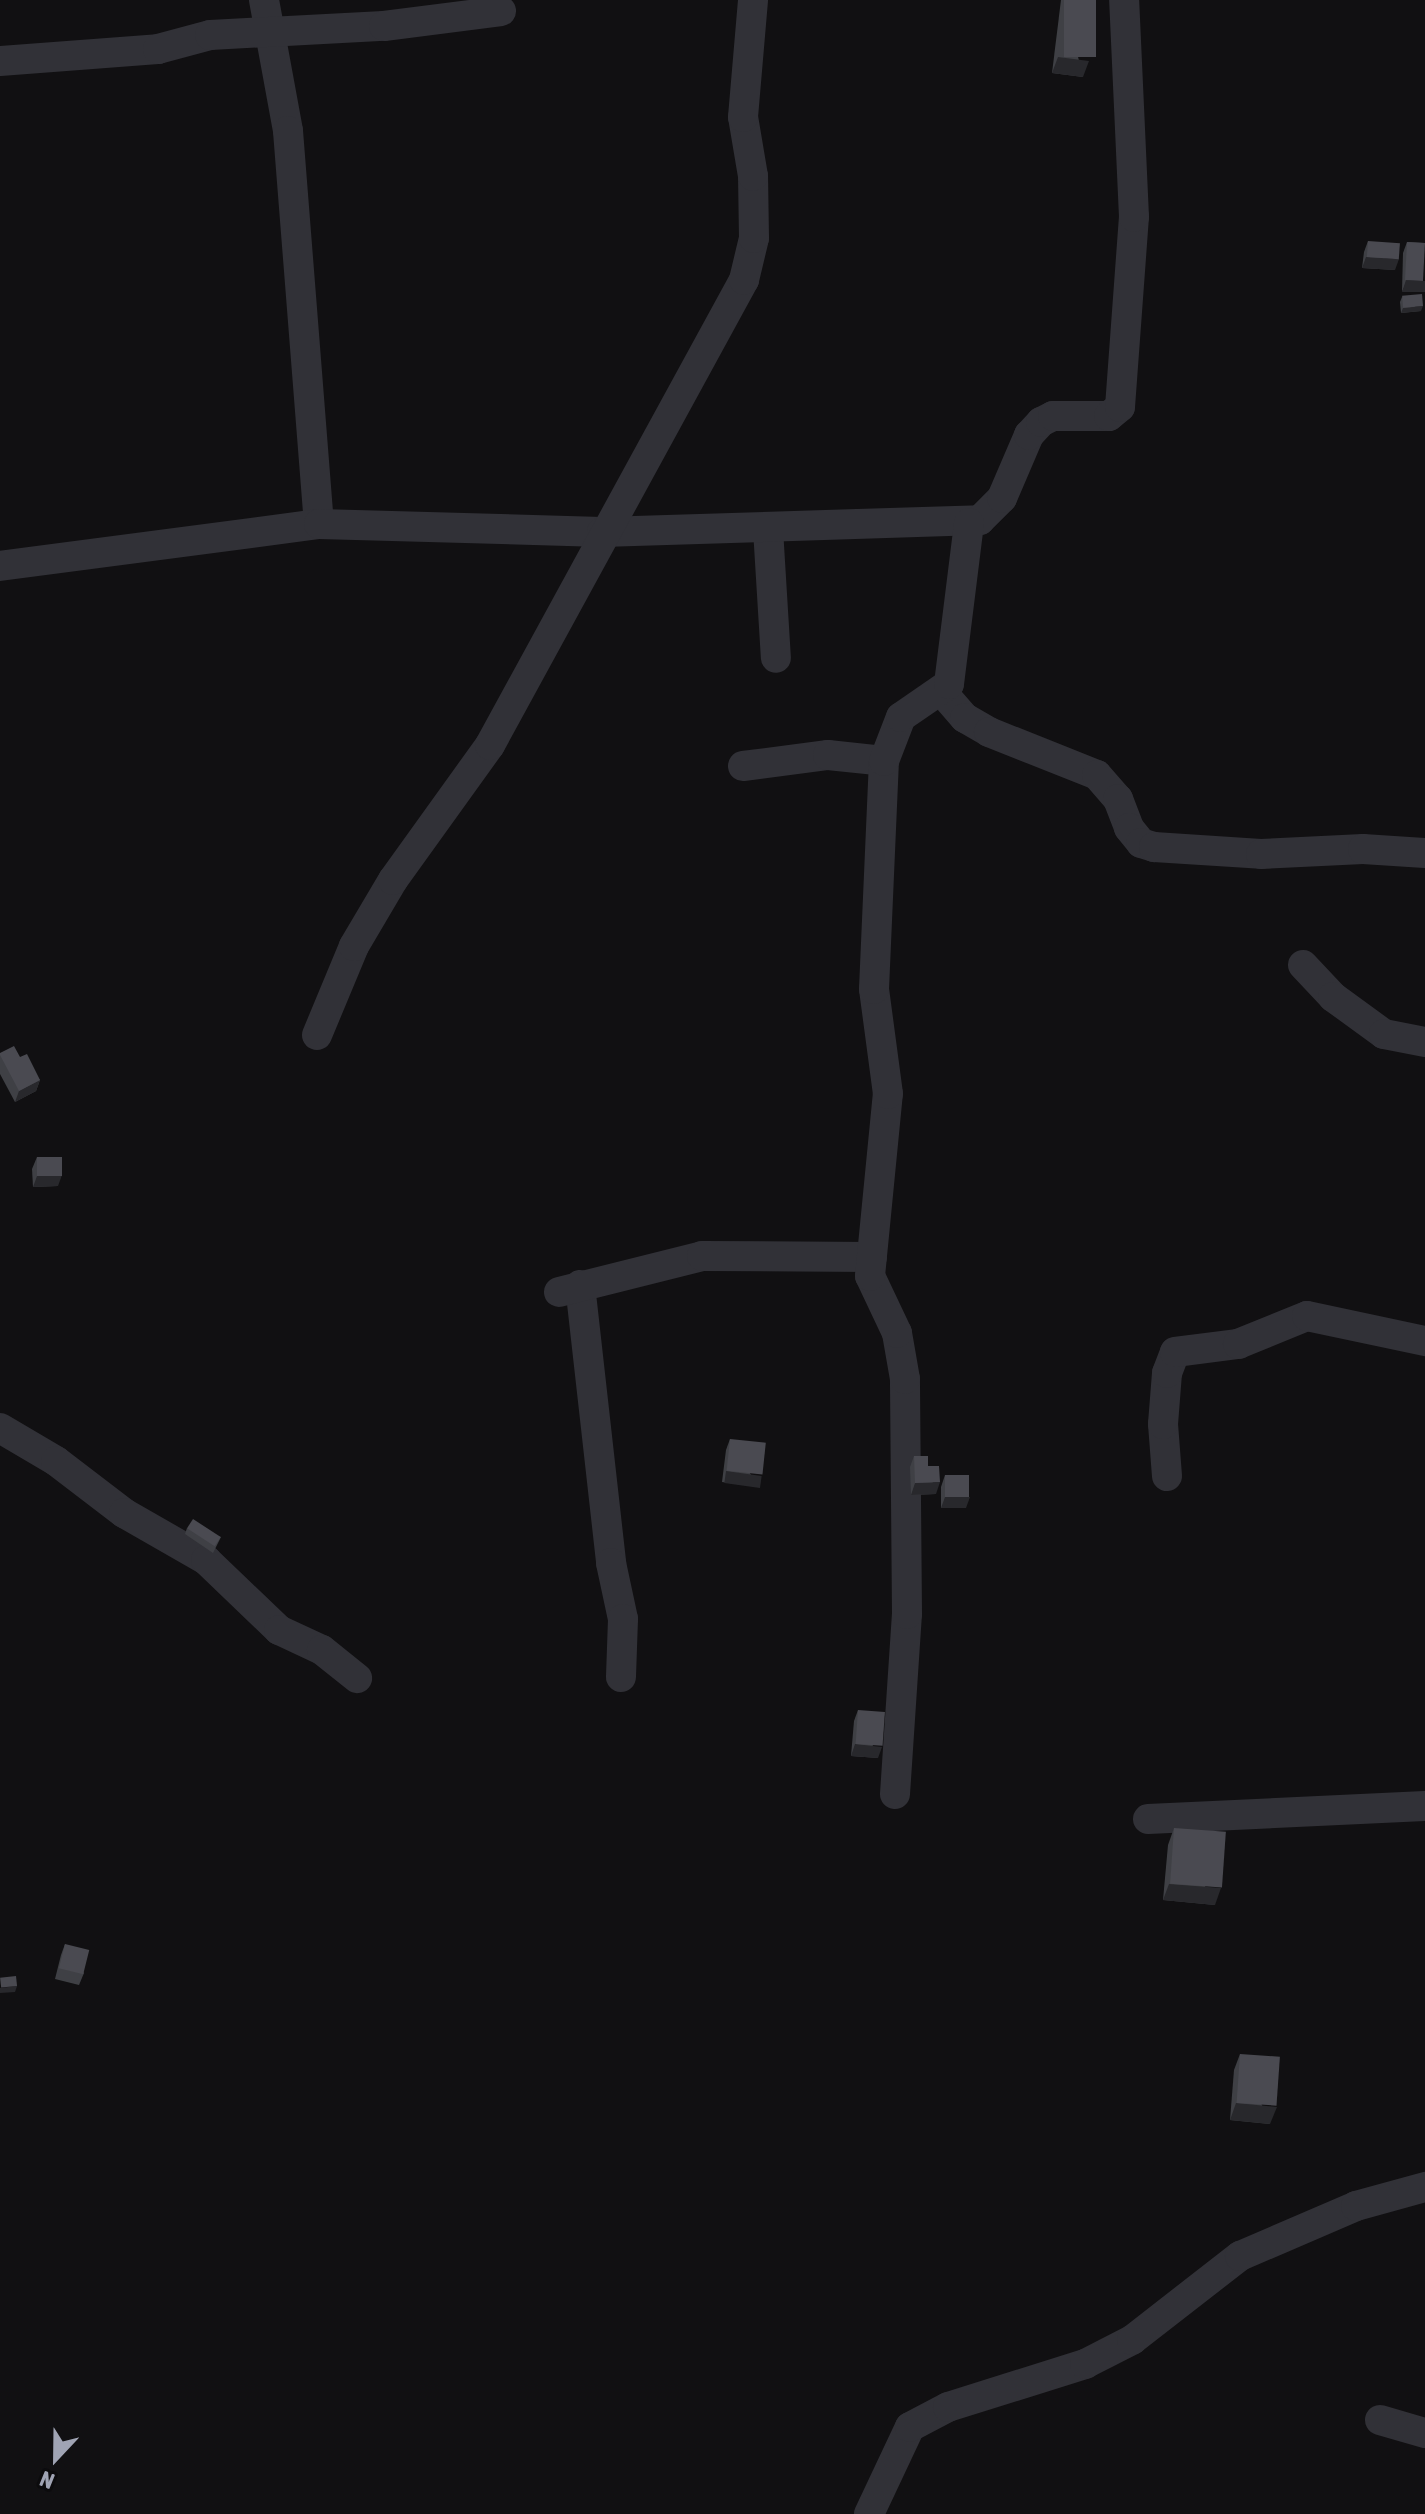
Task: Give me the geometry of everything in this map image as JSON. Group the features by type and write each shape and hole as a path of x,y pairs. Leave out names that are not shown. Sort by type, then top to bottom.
{"street":[{"path":"264,0 288,131 319,524"},
{"path":"317,1035 354,946 393,880 490,745 602,532 744,280 754,238 753,176 743,117 753,0"},
{"path":"0,566 319,524 602,532 969,523 980,520 1002,498 1029,435 1041,422 1053,416 1100,417 1120,407 1134,217 1124,0"},
{"path":"0,61 158,49 210,35 384,26 501,11"},
{"path":"895,1794 907,1614 905,1379 897,1333 870,1276 888,1094 874,989 884,761 901,717 943,693 954,669 969,523"},
{"path":"768,529 776,658"},
{"path":"943,693 965,718 989,732 1097,775 1118,799 1129,828 1141,843 1154,847 1261,854 1363,849 1425,853"},
{"path":"743,766 828,755 884,761"},
{"path":"1303,965 1333,997 1384,1034 1425,1042"},
{"path":"621,1677 623,1619 611,1563 570,1289 702,1256 872,1257"},
{"path":"1167,1476 1164,1411 1167,1373 1175,1352 1238,1344 1307,1316 1425,1341"},
{"path":"0,1428 56,1461 124,1513 206,1560 279,1630 322,1650 357,1678"},
{"path":"1148,1819 1425,1806"},
{"path":"869,2514 910,2427 948,2407 1085,2364 1132,2340 1240,2256 1356,2206 1425,2187"},
{"path":"1380,2420 1425,2433"}],"building":[{"path":"1064,0 1096,0 1096,57 1064,57"},
{"path":"1368,241 1400,243 1399,259 1367,257"},
{"path":"1407,242 1425,243 1423,281 1405,280"},
{"path":"1422,294 1423,306 1403,308 1402,296"},
{"path":"14,1046 20,1057 27,1054 40,1080 19,1091 0,1055"},
{"path":"37,1157 62,1157 62,1176 37,1176"},
{"path":"730,1439 766,1443 762,1475 727,1471"},
{"path":"914,1456 928,1456 928,1466 939,1466 940,1482 915,1483"},
{"path":"945,1475 969,1475 969,1497 945,1497"},
{"path":"193,1519 221,1537 215,1546 187,1528"},
{"path":"858,1710 885,1712 883,1746 856,1744"},
{"path":"1174,1828 1226,1832 1222,1887 1170,1884"},
{"path":"65,1944 89,1950 83,1974 59,1968"},
{"path":"16,1976 17,1986 1,1988 0,1978"},
{"path":"1240,2054 1280,2057 1276,2106 1237,2103"}]}
